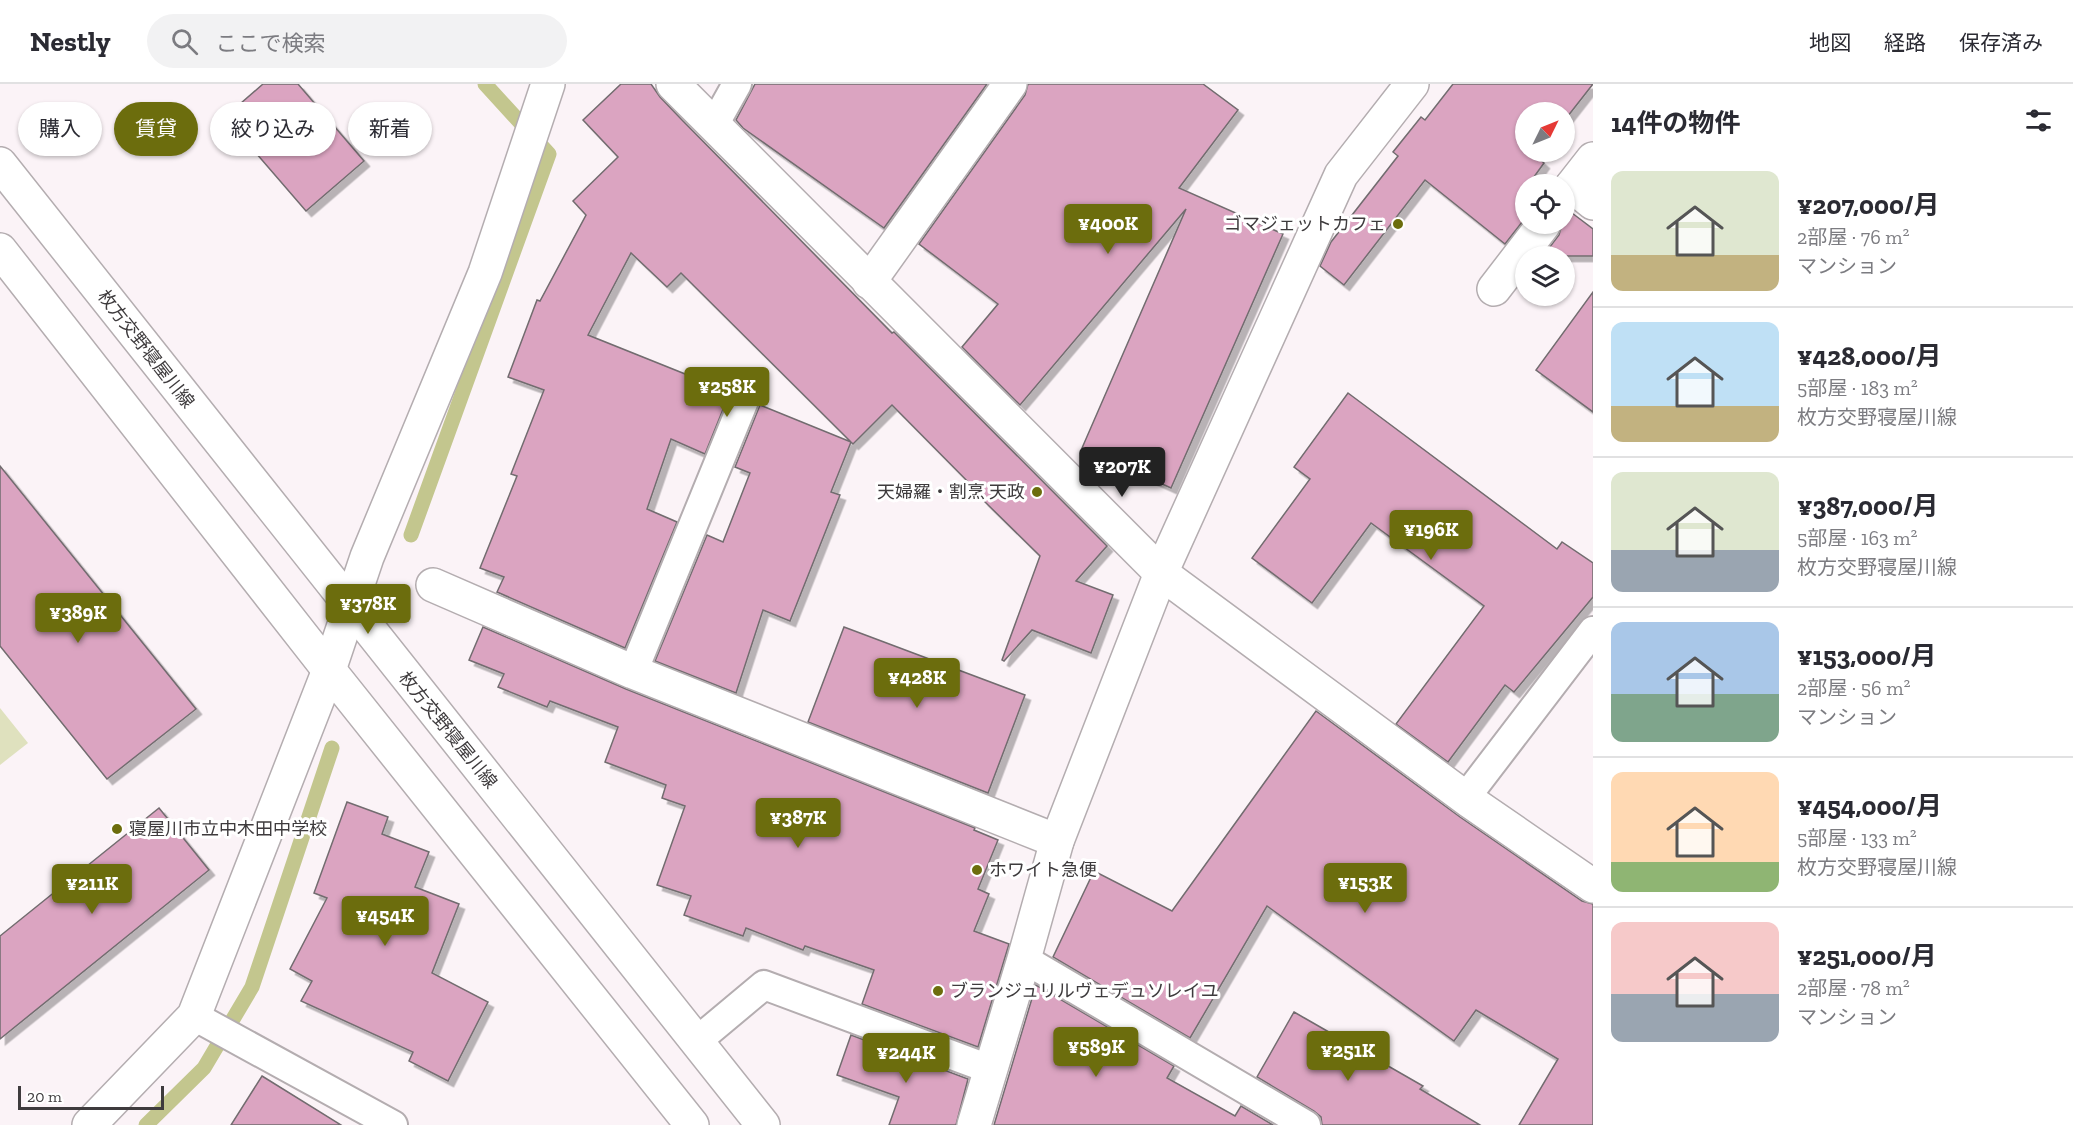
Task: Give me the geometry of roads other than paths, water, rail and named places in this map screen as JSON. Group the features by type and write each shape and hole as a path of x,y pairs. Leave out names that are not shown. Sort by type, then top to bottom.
{"street":[{"path":"89,1125 204,1022 367,557 485,273 548,84"},
{"path":"673,84 1161,573 1466,797 1593,886"},
{"path":"869,282 1010,84"},
{"path":"974,1125 1057,842 1161,573 1341,175 1412,84"},
{"path":"1576,195 1593,159"},
{"name":"枚方交野寝屋川線","path":"0,164 350,608 763,1125"},
{"path":"1494,289 1536,234"},
{"path":"0,250 329,670 692,1125"},
{"path":"433,585 633,672 1057,842"}],"lane":[{"path":"714,125 736,84"},
{"path":"633,672 748,392"},
{"path":"1466,797 1593,631"},
{"path":"1024,959 1306,1125"},
{"path":"697,1041 764,985 992,1070"},
{"path":"204,1022 393,1125"}],"waterway":[{"path":"411,535 549,154 485,84"},
{"path":"146,1125 204,1068 252,987 332,748"}],"place":[{"name":"ゴマジェットカフェ","path":"1398,224"},
{"name":"天婦羅・割烹 天政","path":"1037,492"},
{"name":"寝屋川市立中木田中学校","path":"117,829"},
{"name":"ホワイト急便","path":"977,870"},
{"name":"ブランジュリルヴェデュソレイユ","path":"938,991"}]}
